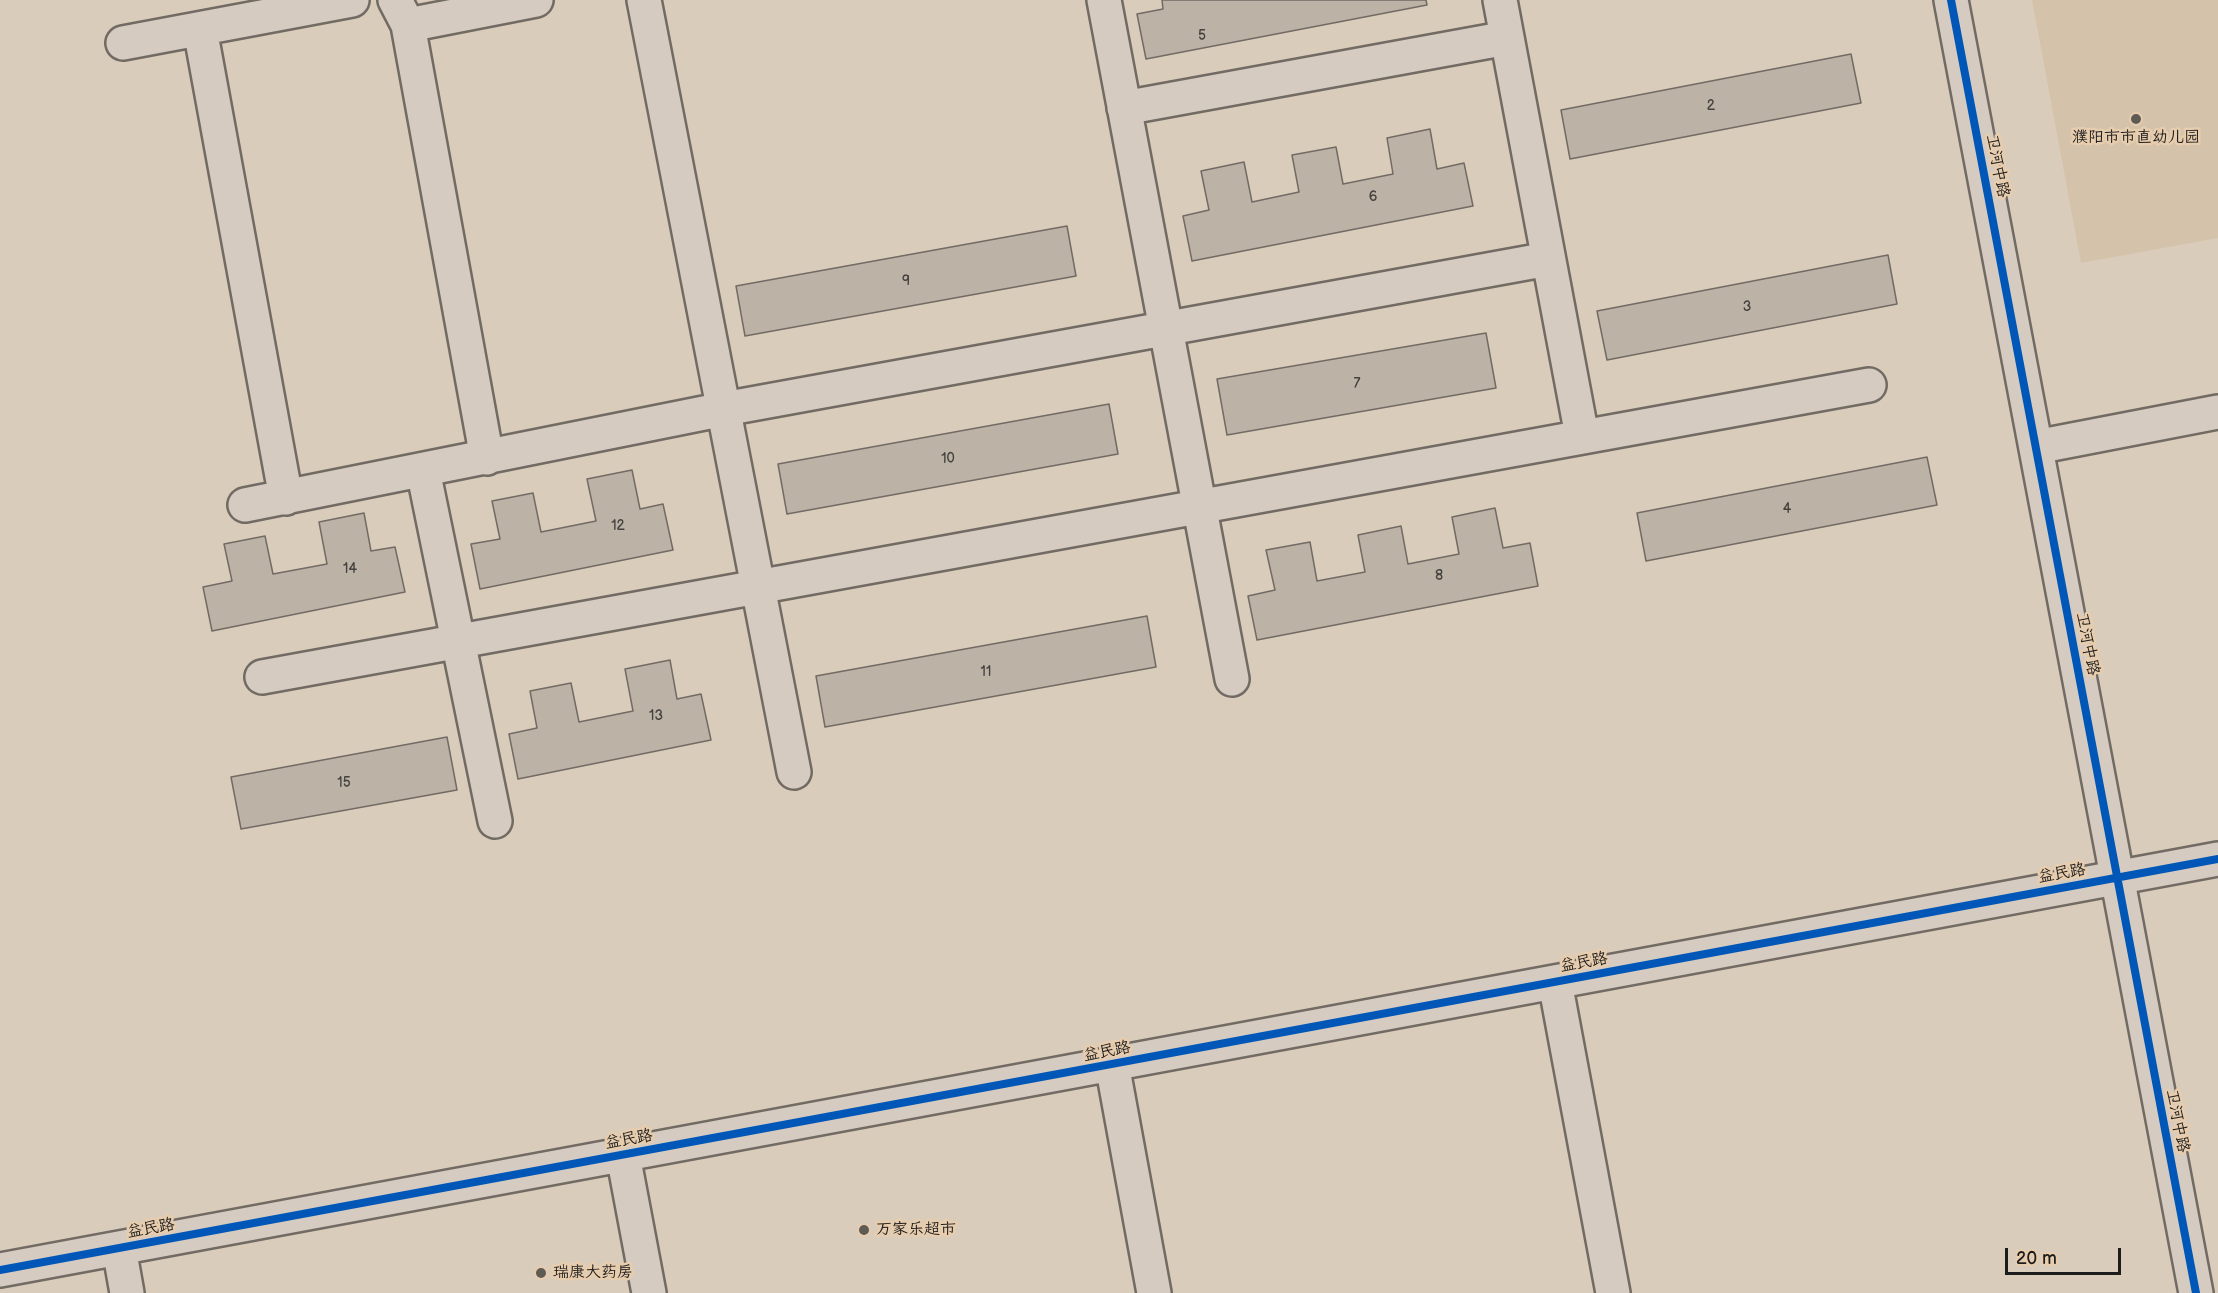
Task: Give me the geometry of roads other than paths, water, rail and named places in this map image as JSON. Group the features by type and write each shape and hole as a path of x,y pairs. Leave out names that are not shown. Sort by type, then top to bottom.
{"street":[{"path":"123,43 352,0"},
{"path":"487,458 402,12 536,0"},
{"path":"644,0 794,772"},
{"path":"1104,0 1232,679"},
{"path":"1500,0 1582,436"},
{"name":"卫河中路","path":"1951,0 2196,1293"},
{"path":"200,29 286,498"},
{"path":"1124,108 1507,38"},
{"path":"245,505 724,410 1548,259"},
{"path":"262,677 1869,385"},
{"path":"2036,447 2218,412"},
{"path":"423,470 495,821"},
{"name":"益民路","path":"0,1270 2218,859"},
{"path":"1555,982 1613,1293"},
{"path":"1112,1064 1154,1293"},
{"path":"624,1155 649,1293"},
{"path":"119,1248 127,1293"}],"place":[{"name":"濮阳市市直幼儿园","path":"2136,119"},
{"name":"万家乐超市","path":"864,1230"},
{"name":"瑞康大药房","path":"541,1273"}]}
